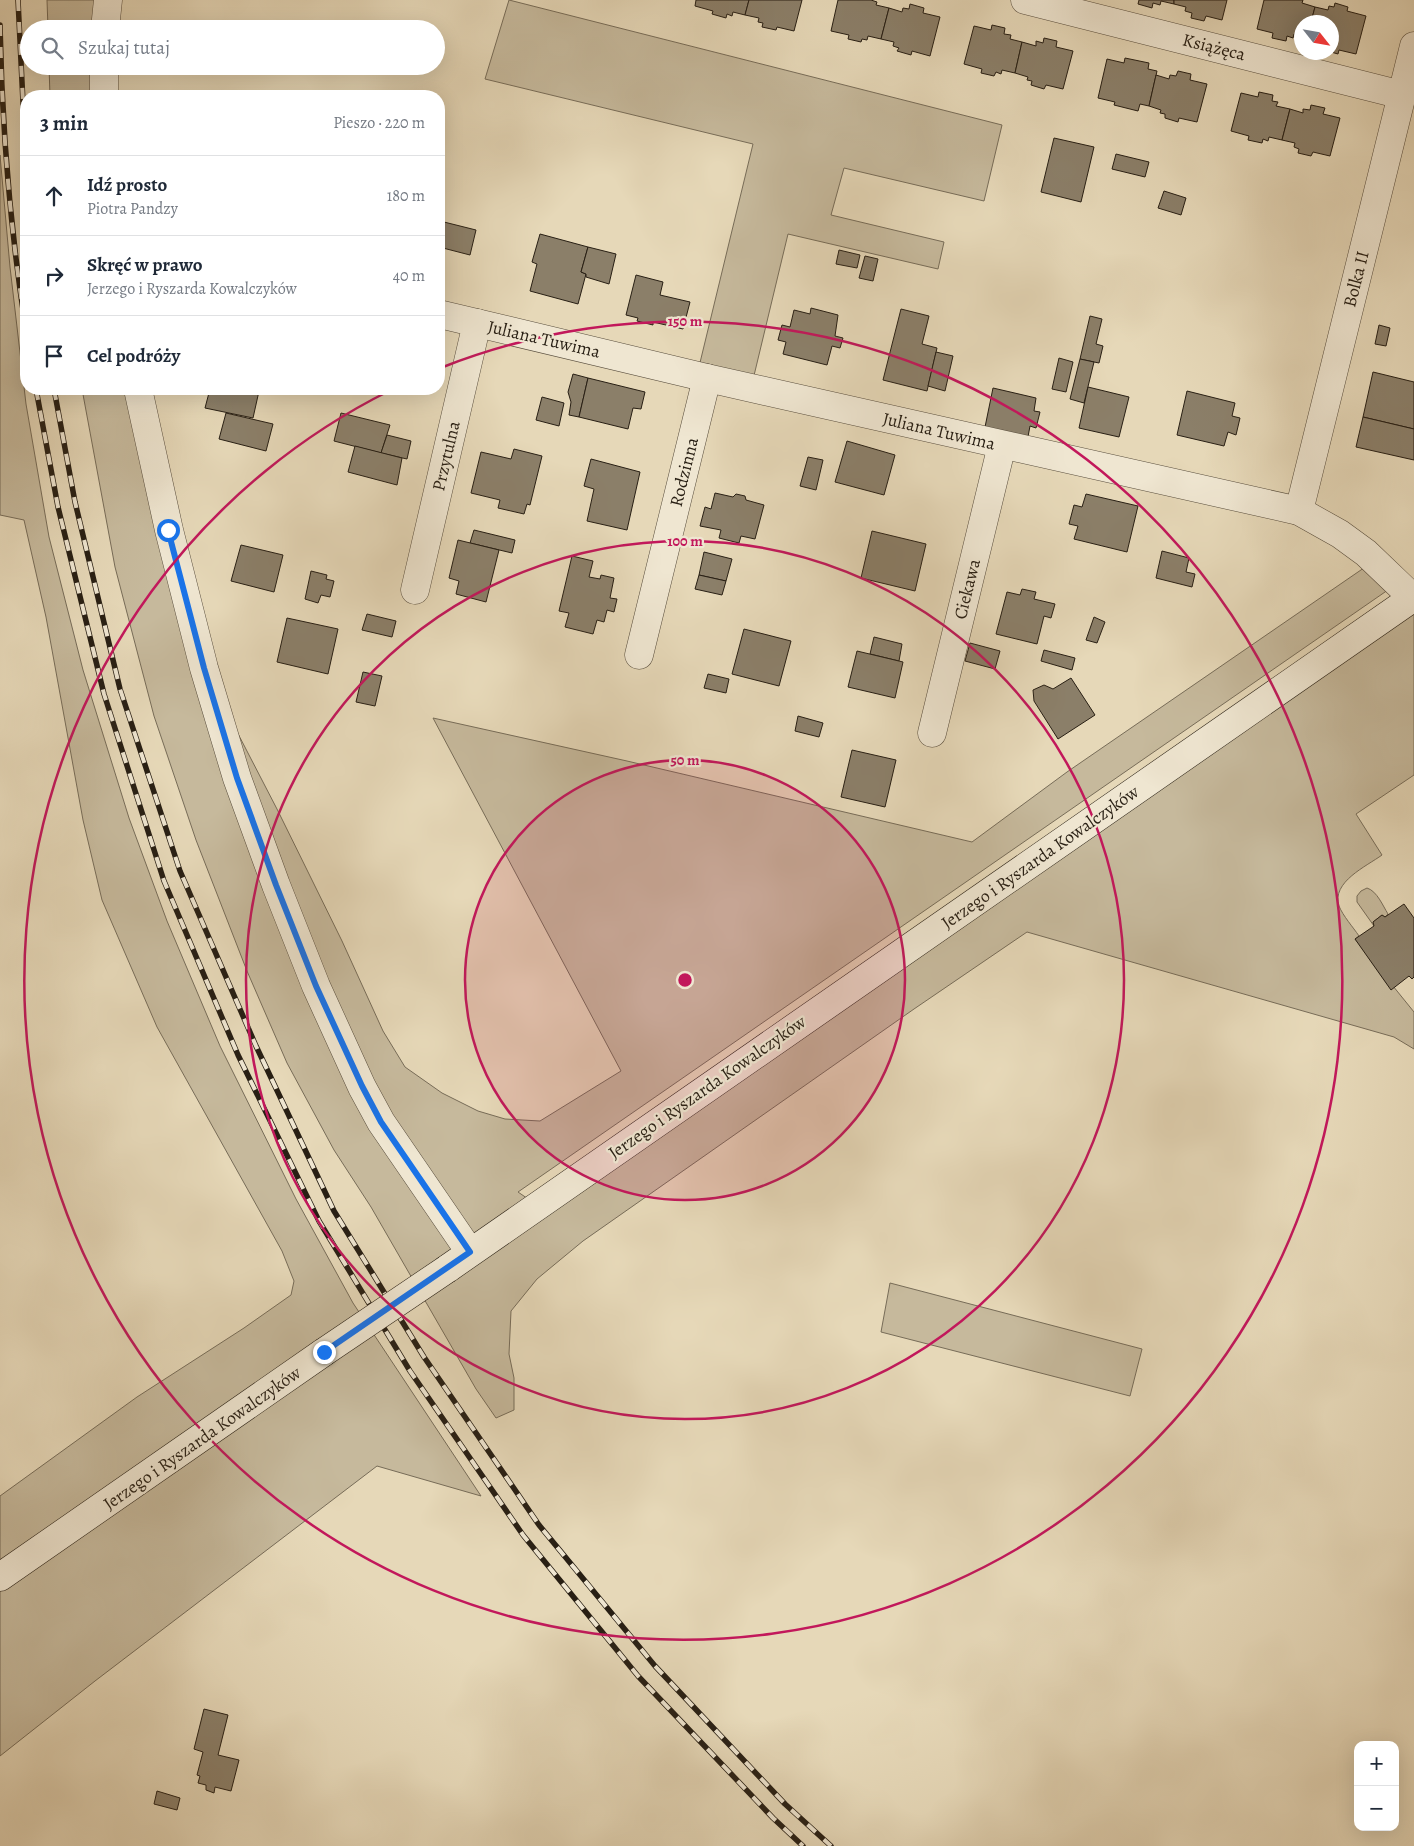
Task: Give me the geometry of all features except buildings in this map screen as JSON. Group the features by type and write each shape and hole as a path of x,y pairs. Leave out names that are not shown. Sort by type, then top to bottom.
{"street":[{"path":"106,20 108,0"},
{"name":"Książęca","path":"1025,0 1402,95"},
{"name":"Bolka II","path":"1299,511 1414,46"},
{"path":"104,75 104,90"},
{"name":"Juliana Tuwima","path":"445,315 707,378 1299,511 1340,534 1366,553 1414,598"},
{"name":"Przytulna","path":"415,590 478,323"},
{"name":"Rodzinna","path":"640,654 707,378"},
{"path":"139,395 168,530 204,668 237,778 276,885 316,986 362,1086 381,1122 470,1252"},
{"name":"Ciekawa","path":"932,733 1002,445"},
{"name":"Jerzego i Ryszarda Kowalczyków","path":"0,1577 1414,598"}],"shaded area":[{"path":"47,0 108,0 106,20 48,20"},
{"path":"509,0 1002,125 984,201 844,168 831,215 944,242 938,269 788,234 751,388 697,375 753,144 485,79"},
{"path":"49,75 104,75 104,90 50,90"},
{"path":"0,155 20,353 20,395 25,395 49,537 83,670 129,818 167,921 220,1046 296,1199 353,1303 481,1496 377,1466 95,1681 0,1756 0,1496 137,1397 244,1328 291,1295 294,1281 282,1251 157,1027 102,900 83,820 46,617 24,520 0,515"},
{"path":"83,395 139,395 204,668 278,811 342,941 383,1031 405,1067 442,1093 478,1111 505,1119 540,1121 621,1071 433,718 627,761 972,842 1067,772 1374,561 1398,583 518,1192 537,1205 1414,598 1414,775 1356,814 1382,855 1345,882 1340,889 1338,897 1341,910 1359,936 1355,939 1414,1012 1414,1049 1394,1037 1027,932 583,1241 537,1279 511,1311 509,1354 514,1378 514,1410 496,1418 476,1389 371,1207 334,1150 287,1063 247,971 196,840 154,716 115,567"},
{"path":"1367,888 1377,895 1388,914 1385,917 1382,915 1373,922 1374,926 1357,902 1357,896"},
{"path":"890,1283 1142,1349 1130,1396 881,1332"}],"railway":[{"path":"18,0 20,41"},
{"path":"0,25 8,178 20,289"},
{"path":"22,75 22,90"},
{"path":"37,395 58,507 104,694 164,881 238,1055 319,1221 410,1371 523,1535 638,1676 773,1818 803,1846"},
{"path":"55,395 75,502 120,689 180,871 256,1046 334,1211 424,1357 539,1525 655,1666 785,1804 831,1846"}],"route":[{"path":"168,530 204,668 237,778 276,885 316,986 344,1049 381,1122 470,1252 324,1352"}]}
